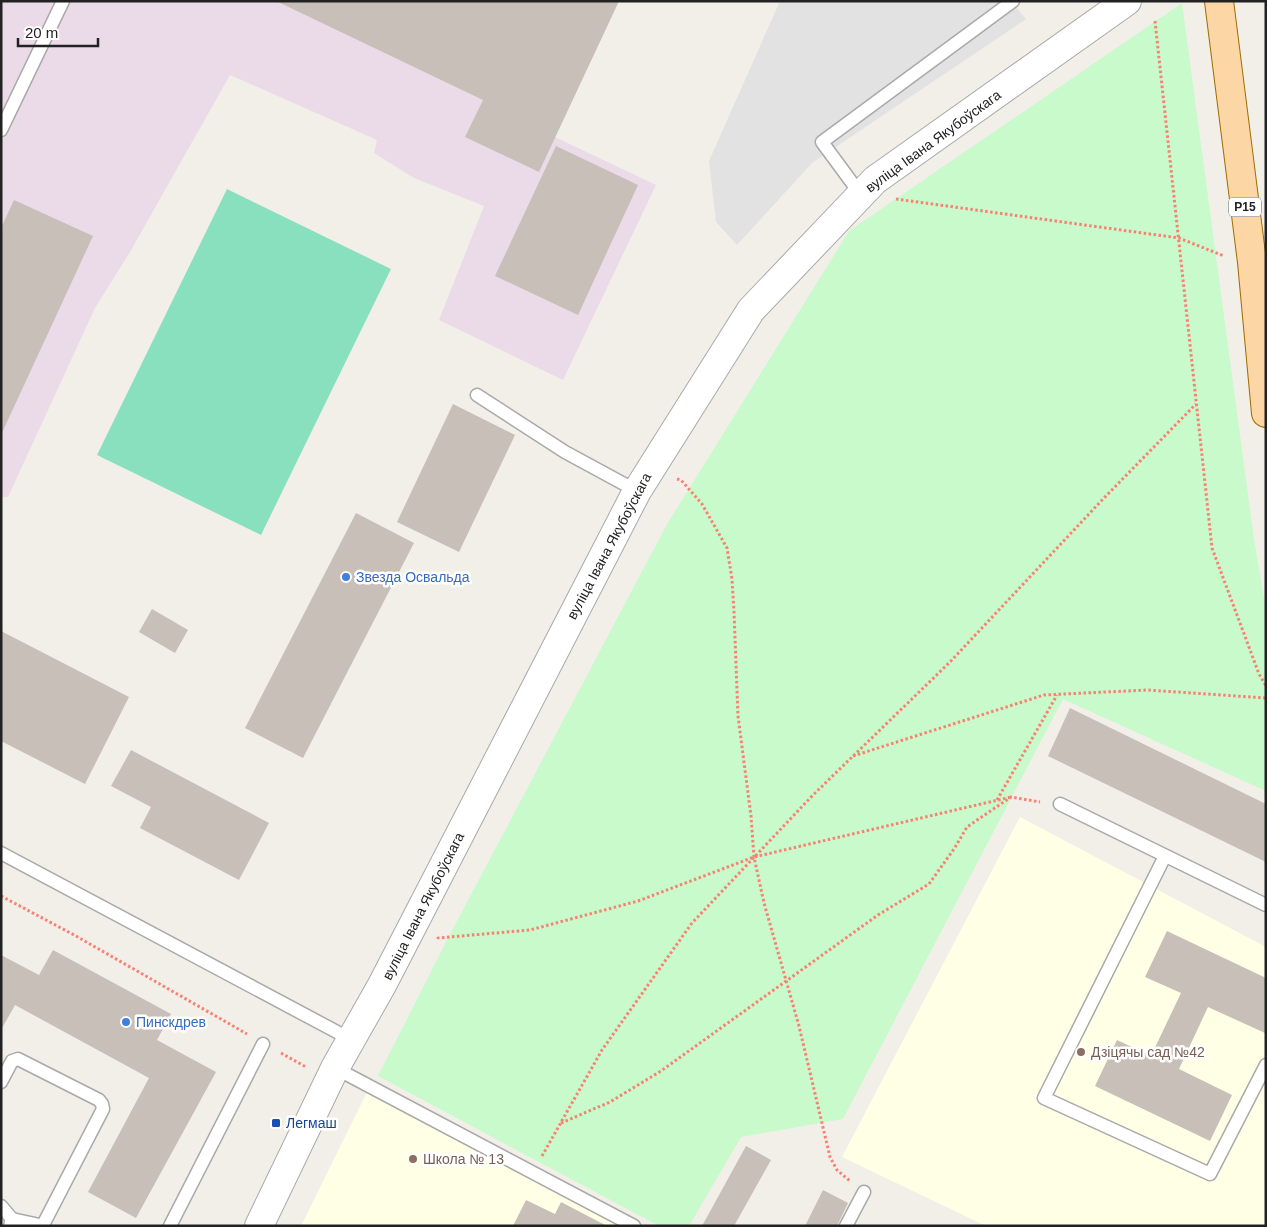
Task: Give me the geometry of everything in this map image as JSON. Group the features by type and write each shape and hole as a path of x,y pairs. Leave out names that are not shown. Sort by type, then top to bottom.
{"main road":[{"name":"Р15","path":"1219,1 1252,262 1266,413"}],"street":[{"name":"вуліца Івана Якубоўскага","path":"259,1226 324,1069 352,1040 644,480 751,310 875,180 1128,1"}],"lane":[{"path":"1,130 63,1"},
{"path":"861,195 822,142 1013,1"},
{"path":"477,395 565,452 644,480"},
{"path":"1060,804 1266,905"},
{"path":"1,853 352,1040"},
{"path":"1165,856 1044,1098 1210,1174 1266,1065"},
{"path":"170,1226 263,1044"},
{"path":"1,1082 12,1061 18,1059 90,1096 102,1104 103,1109 43,1225 11,1222 1,1206"},
{"path":"324,1069 532,1172 634,1226"},
{"path":"846,1226 864,1192"}],"path":[{"path":"1155,21 1212,548 1259,674 1266,686"},
{"path":"861,195 940,204 1179,238 1216,254 1231,258"},
{"path":"532,1172 602,1050 692,923 813,795 950,662 1104,498 1196,404"},
{"path":"644,480 681,480 702,504 727,548 732,579 738,716 751,816 754,857 764,903 786,980 830,1157 837,1170 864,1192"},
{"path":"852,756 1044,695 1147,690 1266,698"},
{"path":"997,801 1057,694"},
{"path":"438,938 530,930 638,901 754,857 997,801 1011,798 1060,804"},
{"path":"560,1124 610,1102 660,1071 878,914 929,884 967,827 1011,798"},
{"path":"1,896 76,936 263,1044 324,1069"}],"shaded area":[{"path":"1,1 619,1 555,137 656,185 563,380 439,320 484,206 414,178 374,153 377,140 230,75 130,252 95,308 8,497 1,497"},
{"path":"780,1 1011,1 1026,19 812,163 737,245 716,222 709,161"},
{"name":"Дзіцячы сад №42","path":"1020,817 1266,947 1266,1226 986,1226 842,1157"},
{"name":"Школа № 13","path":"367,1092 618,1226 301,1226"}],"green space":[{"path":"1182,3 1254,539 1266,610 1266,791 1063,699 843,1119 741,1137 689,1226 659,1226 378,1076 447,940 666,526 849,231"},
{"path":"227,189 391,269 261,535 97,455"}],"building":[{"path":"276,1 619,1 539,172 465,137 483,100"},
{"path":"556,146 638,185 578,315 495,276"},
{"path":"14,200 93,236 1,435 1,228"},
{"path":"453,404 515,435 459,552 397,522"},
{"path":"356,513 414,543 303,758 245,728"},
{"path":"152,609 188,630 175,653 139,632"},
{"path":"1,631 129,697 85,784 1,741"},
{"path":"1070,708 1266,804 1266,862 1048,756"},
{"path":"131,750 269,823 239,880 140,828 151,807 111,786"},
{"path":"1167,931 1266,978 1265,1033 1208,1007 1179,1069 1232,1095 1210,1141 1095,1086 1117,1040 1151,1056 1181,993 1145,977"},
{"path":"53,950 171,1014 157,1040 216,1072 136,1218 88,1192 149,1078 15,1005 1,1030 1,955 39,975"},
{"path":"746,1146 771,1160 734,1226 702,1226"},
{"path":"823,1190 848,1203 837,1226 805,1226"},
{"path":"526,1200 555,1214 561,1202 607,1226 513,1226"}],"place":[{"name":"Звезда Освальда","path":"346,577"},
{"name":"Пинскдрев","path":"126,1022"},
{"name":"Дзіцячы сад №42","path":"1081,1052"},
{"name":"Легмаш","path":"276,1123"},
{"name":"Школа № 13","path":"413,1159"}]}
